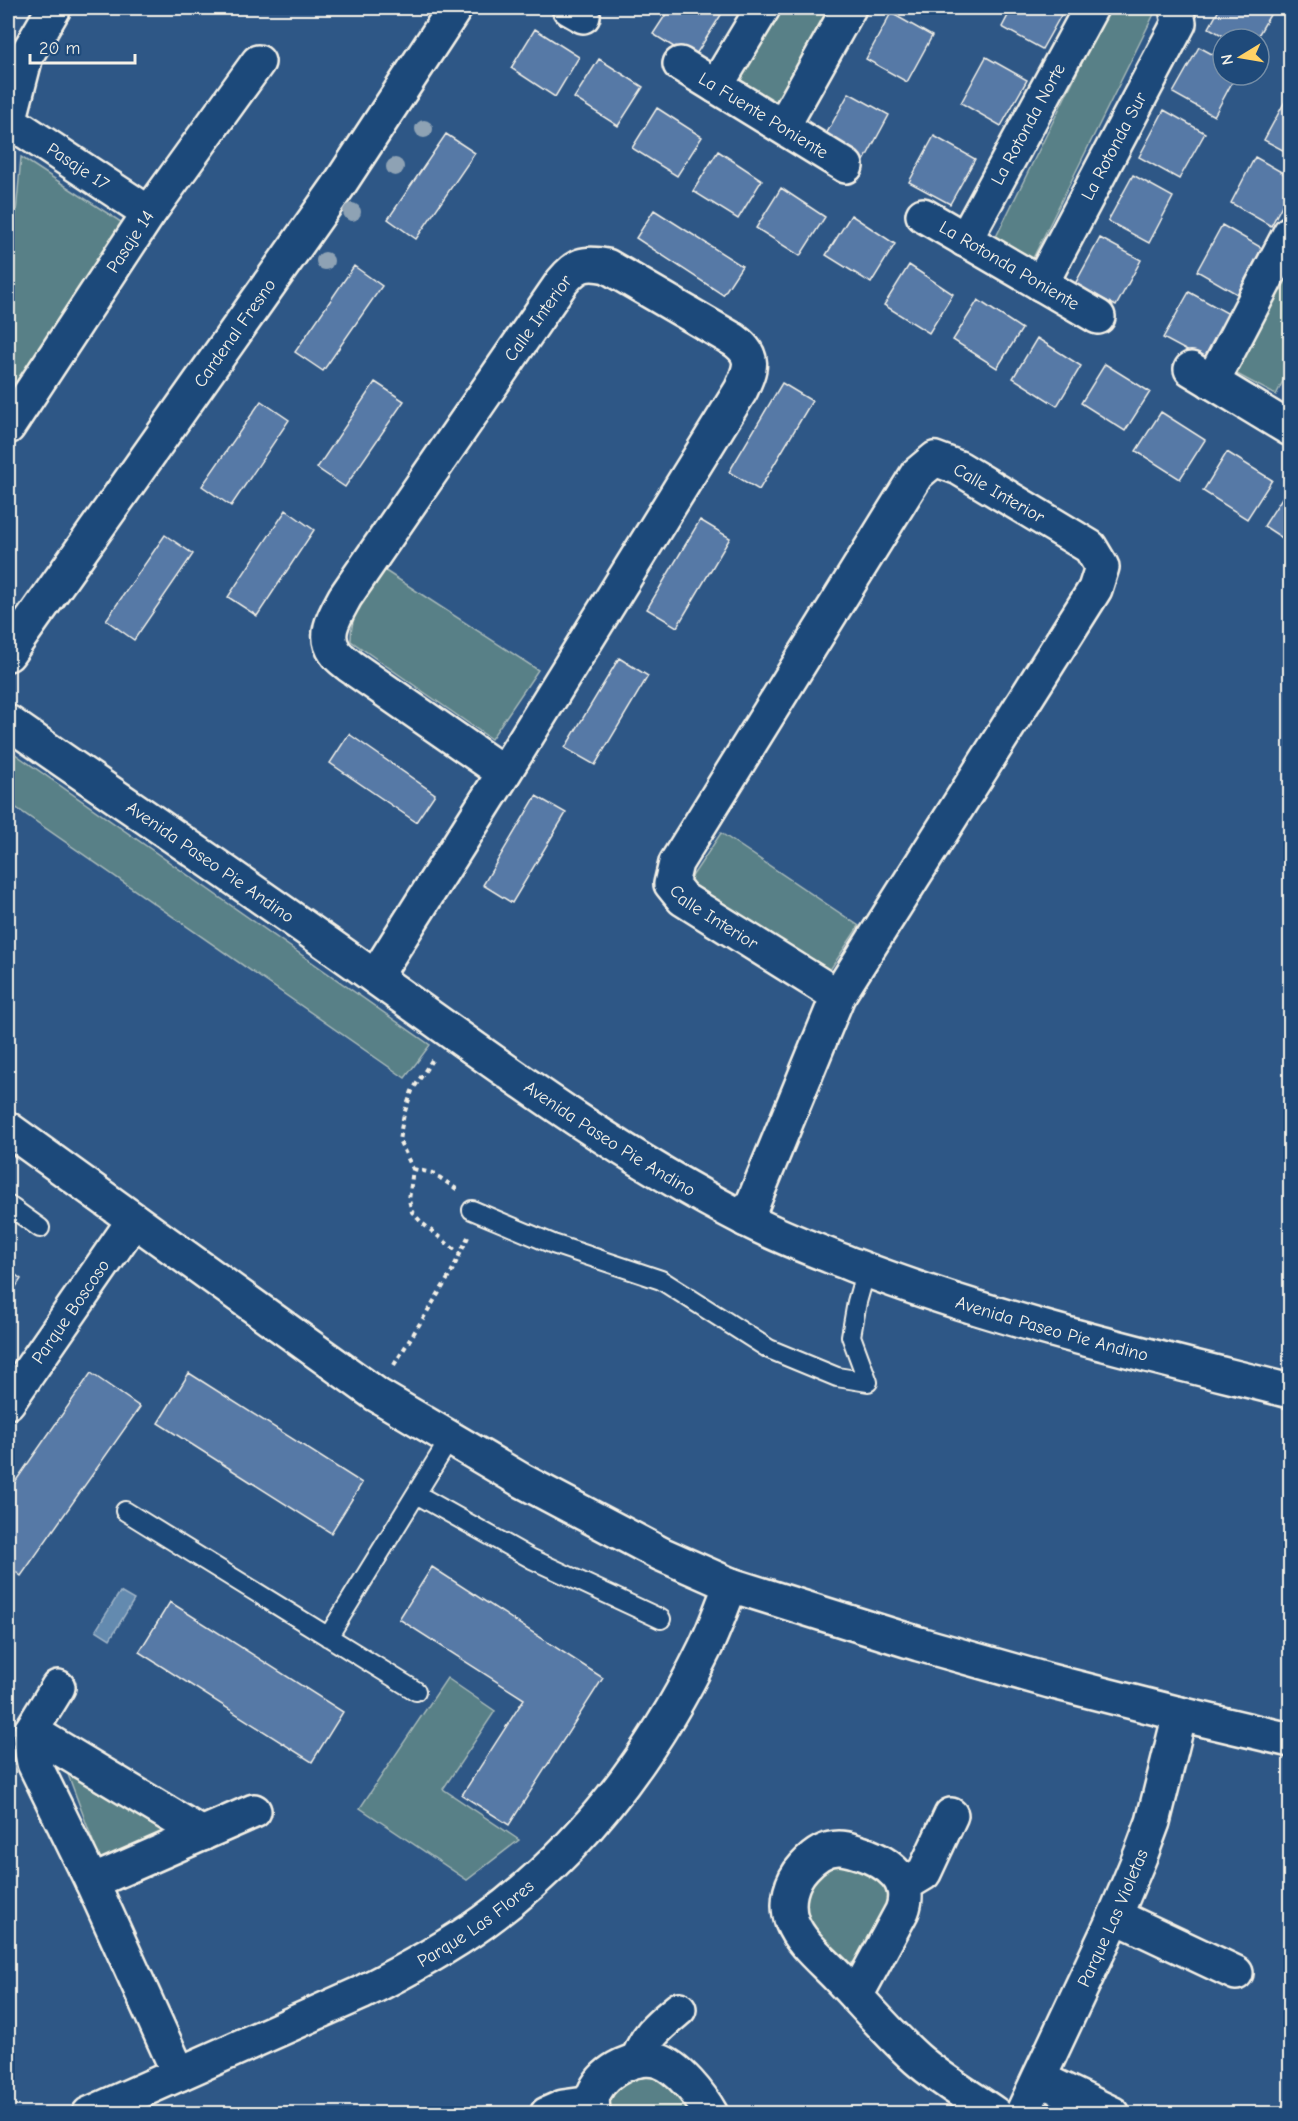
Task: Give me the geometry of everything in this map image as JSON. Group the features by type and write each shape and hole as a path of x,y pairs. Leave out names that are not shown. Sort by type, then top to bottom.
{"street":[{"path":"8,123 26,57 54,8"},
{"name":"Cardenal Fresno","path":"8,654 336,188 455,8"},
{"path":"716,86 763,8"},
{"path":"783,126 849,8"},
{"name":"La Rotonda Norte","path":"965,240 1090,8"},
{"name":"La Rotonda Sur","path":"1041,284 1179,23 1176,8"},
{"name":"Pasaje 14","path":"8,427 149,213 258,62"},
{"name":"La Fuente Poniente","path":"680,64 846,166"},
{"name":"Pasaje 17","path":"8,123 149,213"},
{"name":"La Rotonda Poniente","path":"922,215 1098,317"},
{"path":"1290,233 1202,375 1290,428"},
{"name":"Calle Interior","path":"375,977 504,773 748,376 751,361 745,348 607,266 594,263 582,264 562,282 345,597 328,635 335,652 350,666 504,773"},
{"name":"Calle Interior","path":"746,1220 838,996 1095,589 1102,567 1090,547 959,468 935,459 917,474 898,504 676,863 671,884 683,899 838,996"},
{"name":"Avenida Paseo Pie Andino","path":"8,722 375,977 449,1032 618,1147 746,1220 916,1289 1038,1328 1290,1391"},
{"path":"8,1129 377,1395 520,1480 661,1554 731,1585 919,1644 1050,1681 1290,1740"},
{"name":"Parque Boscoso","path":"8,1402 134,1221"},
{"name":"Parque Las Flores","path":"89,2114 361,1993 403,1972 474,1928 520,1892 556,1860 588,1826 620,1788 648,1749 705,1647 731,1585"},
{"path":"58,1687 31,1731 30,1742 34,1763 92,1882 179,2074"},
{"name":"Parque Las Violetas","path":"1022,2114 1115,1916 1153,1822 1180,1714"},
{"path":"31,1731 202,1834"},
{"path":"92,1882 254,1811"},
{"path":"904,1885 924,1873 951,1815"},
{"path":"856,1996 902,1911 906,1896 904,1885 889,1867 873,1857 839,1848 812,1858 795,1879 789,1903 793,1923 808,1945 856,1996 917,2059 995,2114"},
{"path":"1115,1916 1236,1973"},
{"path":"638,2060 649,2035 679,2009"},
{"path":"547,2114 563,2107 593,2108 594,2091 615,2070 638,2060 658,2060 676,2071 706,2105 711,2114"},
{"path":"1040,2079 1113,2114"}],"lane":[{"path":"8,1205 40,1228"},
{"path":"472,1210 553,1244 661,1280 769,1349 837,1377 868,1382 851,1336 866,1270"},
{"path":"328,1637 451,1437"},
{"path":"416,1494 532,1559 661,1620"},
{"path":"125,1511 416,1691"}],"path":[{"path":"449,1032 412,1091 404,1114 399,1140 413,1169 409,1200 412,1212 460,1254"},
{"path":"377,1395 450,1275"}],"green space":[{"path":"775,8 831,8 770,111 729,87"},
{"path":"1109,8 1157,8 1031,262 993,243"},
{"path":"21,157 124,224 8,396 13,247"},
{"path":"1290,271 1290,367 1276,395 1235,373"},
{"path":"384,570 538,670 491,739 351,641 353,620 357,611"},
{"path":"8,749 430,1045 405,1078 8,802"},
{"path":"721,833 859,926 828,973 689,881"},
{"path":"447,1678 495,1711 443,1789 519,1840 467,1880 360,1808"},
{"path":"66,1769 166,1834 100,1860"},
{"path":"853,1860 897,1896 858,1960 852,1963 842,1962 805,1922 804,1895 819,1867"},
{"path":"653,2069 703,2113 604,2113 610,2086"}],"water":[{"path":"120,1592 134,1600 110,1639 96,1630"}],"building":[{"path":"670,8 709,8 721,15 693,59 653,34"},
{"path":"1012,8 1065,8 1042,49 1002,27"},
{"path":"1220,8 1274,8 1263,27 1209,28"},
{"path":"891,13 932,36 907,82 866,59"},
{"path":"535,29 579,57 555,97 511,68"},
{"path":"1199,47 1211,54 1211,87 1230,87 1214,116 1173,93"},
{"path":"986,57 1027,80 1001,126 961,103"},
{"path":"599,59 643,87 618,126 574,98"},
{"path":"849,93 889,115 864,161 824,138"},
{"path":"1290,95 1290,154 1264,140"},
{"path":"657,108 702,137 677,176 632,148"},
{"path":"1164,110 1205,133 1179,179 1139,157"},
{"path":"446,134 475,153 416,239 388,219"},
{"path":"934,136 975,159 950,204 909,182"},
{"path":"718,151 762,180 738,219 693,191"},
{"path":"1255,157 1290,177 1290,190 1271,226 1231,203"},
{"path":"1133,175 1173,197 1149,243 1108,221"},
{"path":"781,188 825,217 800,256 756,228"},
{"path":"654,210 742,266 723,295 636,238"},
{"path":"851,215 895,244 871,283 826,255"},
{"path":"1222,225 1262,248 1237,294 1197,271"},
{"path":"1100,238 1141,260 1116,306 1075,284"},
{"path":"909,265 953,294 929,333 884,305"},
{"path":"354,266 382,286 323,371 295,352"},
{"path":"1189,292 1229,314 1204,360 1163,338"},
{"path":"978,300 1022,329 997,368 953,340"},
{"path":"1037,338 1081,366 1057,406 1013,378"},
{"path":"1105,364 1150,392 1125,431 1081,403"},
{"path":"375,382 404,401 345,487 317,468"},
{"path":"782,383 812,401 759,490 729,472"},
{"path":"261,401 289,420 231,506 202,486"},
{"path":"1161,412 1205,440 1180,479 1136,451"},
{"path":"1227,452 1272,480 1247,519 1203,491"},
{"path":"1290,488 1290,543 1264,526"},
{"path":"286,510 314,530 257,616 228,597"},
{"path":"700,520 730,538 677,627 647,609"},
{"path":"165,535 193,554 134,640 106,620"},
{"path":"619,658 648,676 595,765 565,748"},
{"path":"349,734 435,794 416,822 330,763"},
{"path":"536,796 566,813 512,903 483,885"},
{"path":"8,1269 21,1279 8,1299"},
{"path":"91,1373 140,1407 21,1576 8,1566 8,1492"},
{"path":"189,1373 362,1483 331,1533 158,1423"},
{"path":"432,1567 603,1678 509,1825 462,1795 524,1699 399,1619"},
{"path":"170,1602 343,1712 312,1762 139,1652"}]}
